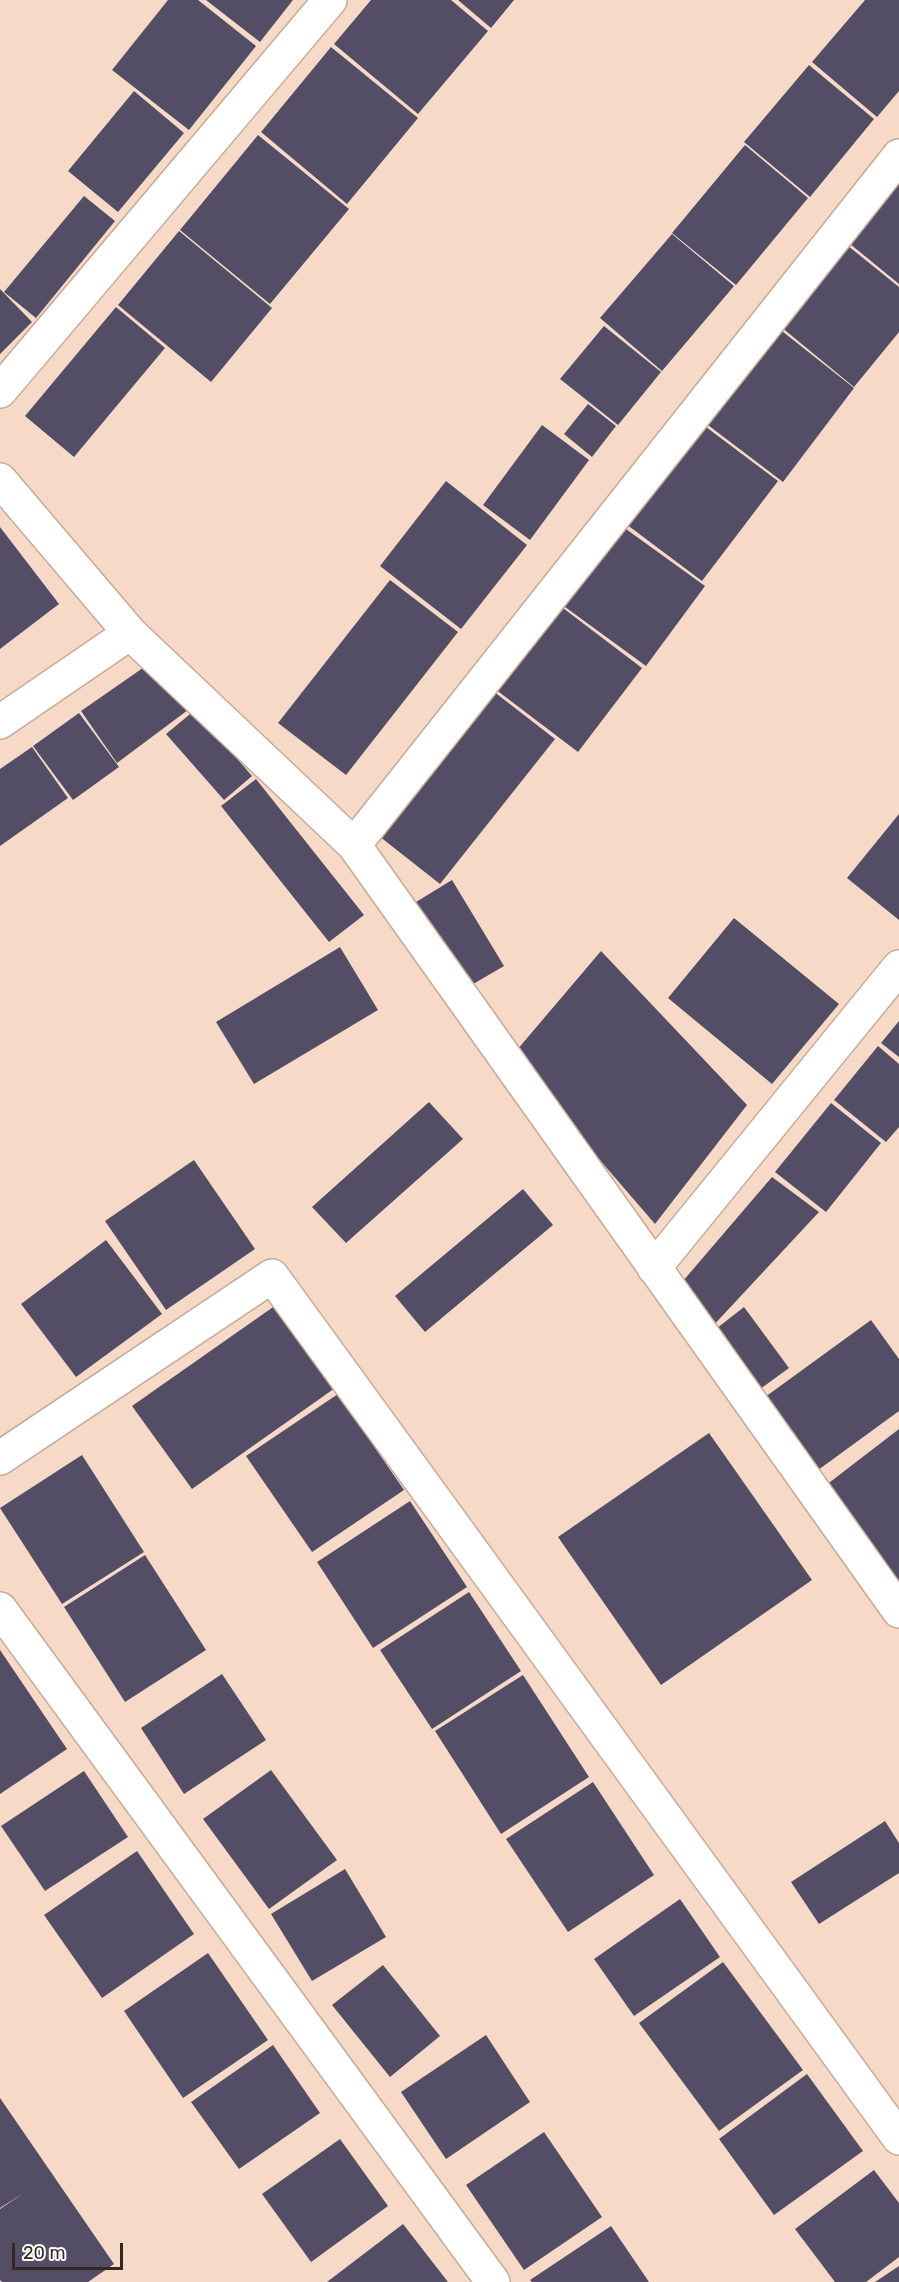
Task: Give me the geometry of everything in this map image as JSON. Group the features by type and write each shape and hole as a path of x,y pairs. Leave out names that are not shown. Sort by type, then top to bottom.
{"street":[{"path":"0,391 330,0"},
{"path":"354,845 899,156"},
{"path":"0,480 130,633 354,845 899,1611"},
{"path":"0,722 130,633"},
{"path":"654,1268 899,966"},
{"path":"0,1458 272,1276 899,2138"},
{"path":"0,1609 493,2282"}],"building":[{"path":"168,0 198,0 256,46 189,130 112,70"},
{"path":"206,0 293,0 260,42"},
{"path":"371,0 451,0 488,31 418,114 334,44"},
{"path":"458,0 514,0 491,28"},
{"path":"865,0 899,0 899,91 877,117 812,62"},
{"path":"331,47 418,118 347,204 261,132"},
{"path":"809,65 874,119 810,197 744,142"},
{"path":"134,91 184,133 118,212 68,171"},
{"path":"258,135 349,209 270,304 180,230"},
{"path":"745,145 808,198 736,285 672,233"},
{"path":"899,173 899,284 844,239"},
{"path":"84,196 115,221 36,318 4,292"},
{"path":"179,231 272,308 211,382 118,305"},
{"path":"672,234 734,286 662,371 600,318"},
{"path":"842,241 899,287 899,332 854,387 775,322"},
{"path":"0,289 32,322 0,354"},
{"path":"116,307 165,348 74,457 25,416"},
{"path":"773,324 854,388 783,482 700,419"},
{"path":"604,326 661,372 618,425 560,379"},
{"path":"588,404 616,426 592,457 564,434"},
{"path":"698,421 778,481 702,581 622,521"},
{"path":"542,425 589,460 530,540 483,505"},
{"path":"446,481 527,545 461,629 380,566"},
{"path":"619,524 705,586 646,666 561,604"},
{"path":"0,527 59,604 0,649"},
{"path":"390,580 458,632 346,775 278,723"},
{"path":"559,605 642,668 578,752 495,689"},
{"path":"150,663 192,707 117,763 81,711"},
{"path":"493,691 555,739 440,884 379,836"},
{"path":"195,710 252,776 224,800 166,734"},
{"path":"79,713 119,767 73,800 33,746"},
{"path":"32,747 68,798 0,846 0,769"},
{"path":"256,779 364,915 329,942 221,806"},
{"path":"899,814 899,920 847,878"},
{"path":"452,880 504,966 468,987 416,902"},
{"path":"734,918 839,1004 772,1084 668,998"},
{"path":"340,947 378,1010 254,1084 216,1022"},
{"path":"601,951 747,1105 655,1224 511,1057"},
{"path":"899,1021 899,1057 881,1043"},
{"path":"878,1046 899,1064 899,1127 886,1142 834,1100"},
{"path":"429,1102 463,1139 346,1243 312,1207"},
{"path":"831,1103 881,1143 826,1212 775,1172"},
{"path":"194,1160 255,1249 166,1310 105,1221"},
{"path":"772,1177 819,1212 711,1328 677,1288"},
{"path":"523,1189 553,1225 425,1332 395,1296"},
{"path":"106,1240 162,1314 76,1377 21,1304"},
{"path":"276,1305 335,1388 192,1489 132,1406"},
{"path":"744,1307 789,1368 756,1392 712,1332"},
{"path":"871,1320 899,1359 899,1411 814,1473 761,1400"},
{"path":"338,1394 404,1490 312,1552 246,1456"},
{"path":"899,1429 899,1588 821,1489"},
{"path":"709,1433 812,1580 661,1685 558,1537"},
{"path":"82,1455 144,1552 62,1604 0,1508"},
{"path":"410,1501 467,1587 373,1648 317,1562"},
{"path":"145,1555 206,1650 125,1702 64,1607"},
{"path":"469,1592 521,1671 432,1729 380,1650"},
{"path":"0,1650 67,1749 0,1794"},
{"path":"222,1674 266,1740 184,1794 141,1728"},
{"path":"523,1675 589,1777 501,1834 435,1731"},
{"path":"271,1770 337,1860 269,1909 203,1819"},
{"path":"84,1771 128,1837 45,1891 1,1826"},
{"path":"593,1782 654,1875 568,1932 506,1839"},
{"path":"885,1821 899,1843 899,1873 819,1924 791,1882"},
{"path":"137,1851 194,1934 102,1998 44,1915"},
{"path":"345,1869 386,1937 312,1981 271,1914"},
{"path":"680,1899 720,1957 634,2016 594,1959"},
{"path":"208,1953 268,2040 183,2098 124,2011"},
{"path":"723,1962 803,2070 719,2131 639,2023"},
{"path":"383,1965 440,2036 390,2077 332,2005"},
{"path":"486,2035 530,2102 446,2159 401,2092"},
{"path":"273,2045 320,2113 239,2169 191,2102"},
{"path":"807,2074 863,2151 774,2215 719,2139"},
{"path":"0,2098 114,2264 88,2282 2,2282 0,2280 0,2209 24,2193 0,2208"},
{"path":"544,2132 602,2217 524,2270 466,2185"},
{"path":"340,2139 388,2206 311,2262 262,2194"},
{"path":"874,2170 899,2203 899,2257 866,2282 835,2282 795,2229"},
{"path":"403,2224 448,2282 327,2282"},
{"path":"611,2226 649,2282 532,2282 530,2280"},
{"path":"899,2266 899,2282 875,2282"}]}
